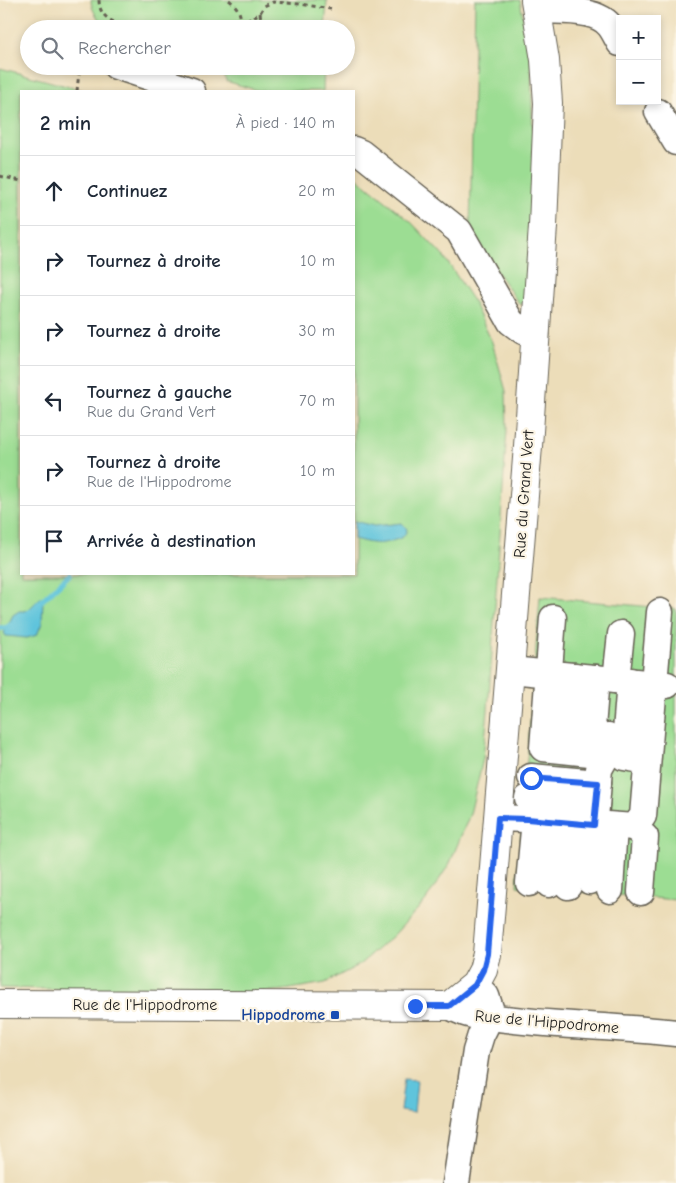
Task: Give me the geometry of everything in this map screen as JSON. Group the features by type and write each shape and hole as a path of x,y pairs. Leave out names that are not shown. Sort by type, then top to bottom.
{"main road":[{"name":"Rue du Grand Vert","path":"449,1006 475,985 483,970 487,954 528,446 543,226 548,102 545,60 536,6"},
{"name":"Rue de l'Hippodrome","path":"0,1004 449,1006"}],"street":[{"path":"536,6 594,16 609,24 616,36"},
{"path":"143,75 189,90"},
{"path":"662,111 676,142"},
{"path":"355,150 361,153 459,231 511,322 524,331 536,334"},
{"path":"612,680 590,753 543,748 612,680 667,612"},
{"path":"553,618 612,680"},
{"path":"588,887 589,791 621,634"},
{"path":"510,670 612,680"},
{"path":"588,887 589,791 612,680"},
{"path":"498,818 589,791"},
{"path":"588,887 645,836 589,791"},
{"path":"456,1183 476,1051 490,1017 490,1008 486,996 475,985"},
{"name":"Rue de l'Hippodrome","path":"449,1006 467,1015 479,1017 676,1033"}],"path":[{"path":"99,0 99,6 103,14 110,20"},
{"path":"229,0 236,6 240,14 240,20"},
{"path":"250,20 260,13 264,6 273,2 331,9"},
{"path":"260,13 261,20"},
{"path":"77,90 79,75"},
{"path":"0,176 20,181"}],"green space":[{"path":"91,0 327,0 326,20 100,20 91,4"},
{"path":"475,0 520,0 531,62 534,186 525,302 520,305 478,245 470,229"},
{"path":"0,68 20,75 81,90 20,90 20,575 355,575 355,176 411,222 445,258 473,301 492,342 506,391 507,429 483,759 470,814 450,863 426,900 393,936 359,965 325,983 252,993 0,988"},
{"path":"224,75 324,75 323,90 256,90 226,81"},
{"path":"540,597 676,609 676,900 517,886"}],"water":[{"path":"355,521 374,526 402,523 407,529 404,535 397,539 384,543 370,543 355,539"},
{"path":"40,598 43,599 42,623 37,635 27,638 6,636 4,633 13,615 19,611 29,609"},
{"path":"404,1079 417,1080 414,1113 400,1111"}],"waterway":[{"path":"37,605 69,575"},
{"path":"0,628 6,628 12,624"}],"place":[{"name":"Hippodrome","path":"335,1015"}],"route":[{"path":"415,1006 449,1006 475,985 483,970 487,954 498,818 594,825 598,783 531,778"}]}
